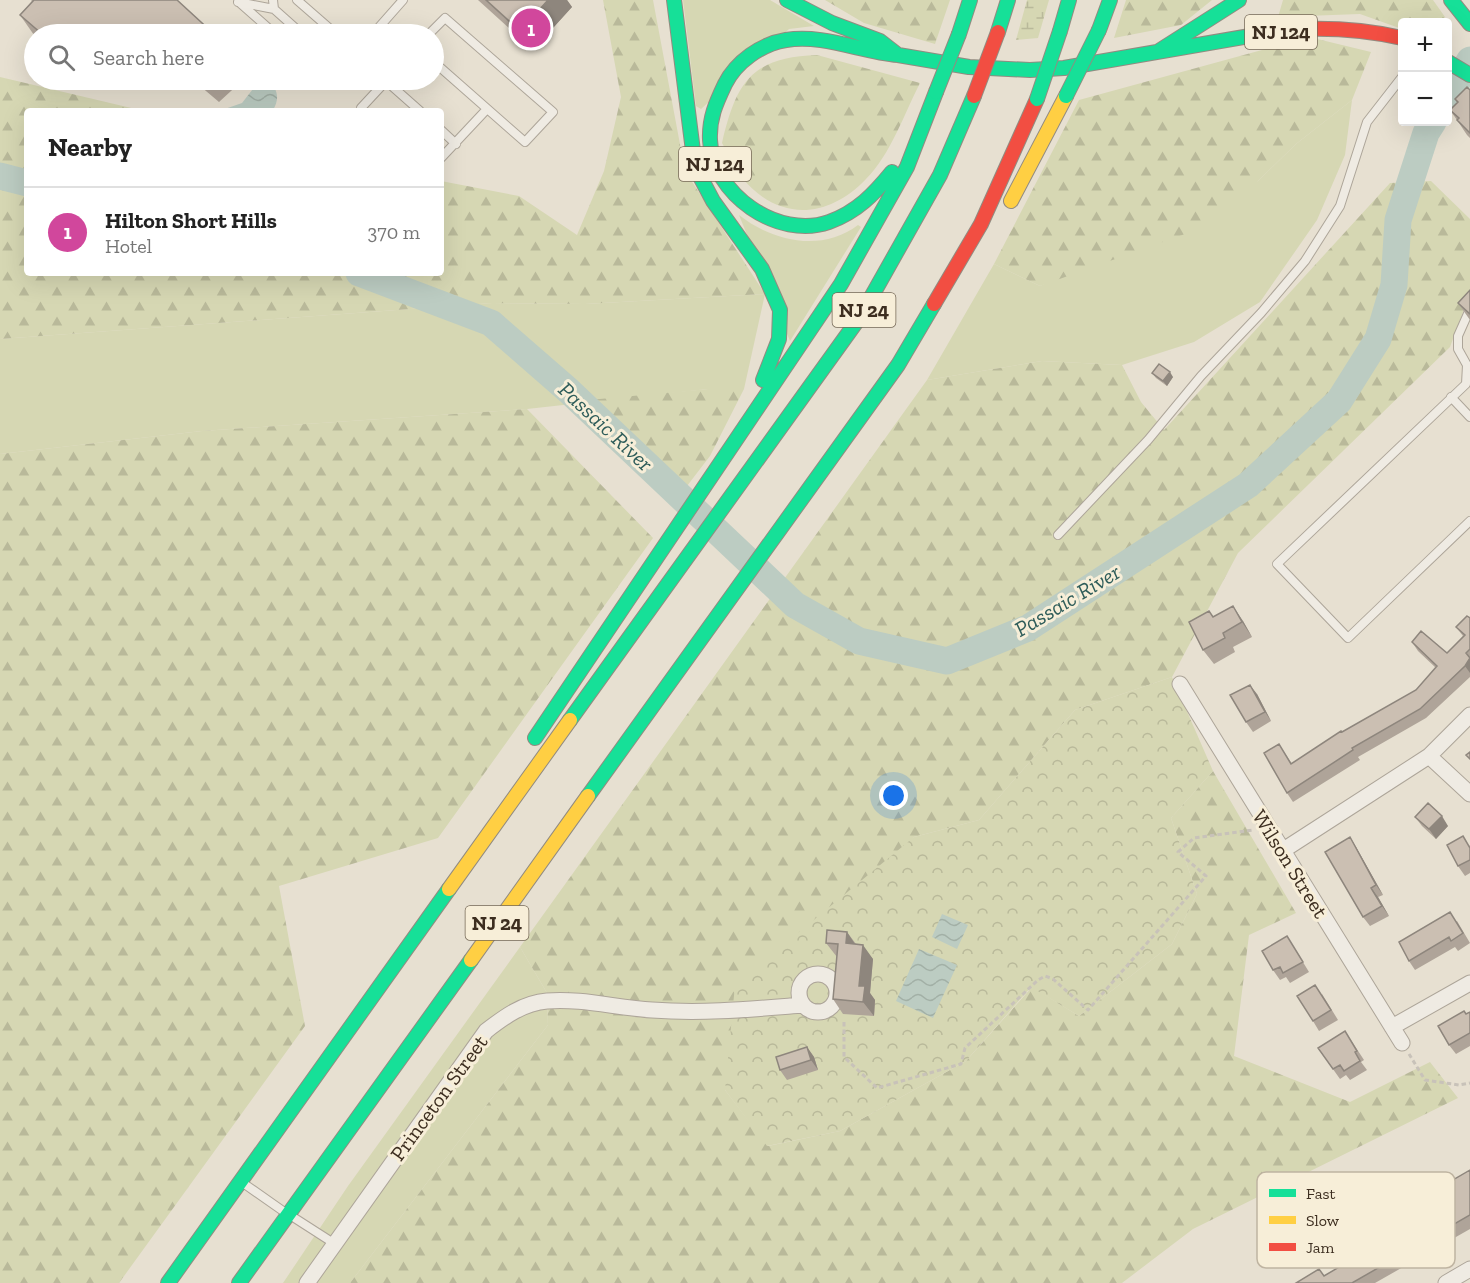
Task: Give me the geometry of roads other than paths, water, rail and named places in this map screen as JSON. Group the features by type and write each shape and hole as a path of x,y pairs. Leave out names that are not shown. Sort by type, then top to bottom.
{"main road":[{"path":"674,0 690,142 695,167 710,195 766,276 780,310 780,326 775,351 746,424"},
{"path":"787,0 832,23 880,41 898,55"},
{"name":"NJ 124","path":"970,0 959,34 936,92 921,128 878,191 861,206 825,223 791,226 765,219 737,198 716,167 710,135 718,94 736,68 764,47 785,40 803,38 824,40 875,54 898,55 969,67 1030,70 1099,64 1159,51 1305,28 1371,29 1398,37"},
{"name":"NJ 24","path":"168,1283 239,1180 860,317 930,194 958,136 1008,0"},
{"name":"NJ 24","path":"239,1283 898,365 981,224 1037,99 1069,0"},
{"path":"981,224 1010,205 1099,30 1110,0"},
{"path":"1159,51 1182,35 1220,15 1239,0"},
{"path":"1453,4 1470,24"},
{"path":"1452,64 1470,75"},
{"path":"525,752 812,330 872,233 907,167 921,128"},
{"path":"491,831 509,781"}],"street":[{"name":"Wilson Street","path":"1180,684 1405,1048"},
{"path":"1282,851 1429,756 1470,715"},
{"path":"1429,756 1470,794"},
{"path":"1392,1027 1470,983"},
{"name":"Princeton Street","path":"307,1283 486,1031 526,1005 547,1001 651,1010 715,1012 803,1005"},
{"path":"1446,1283 1470,1269"}],"lane":[{"path":"273,0 274,9"},
{"path":"297,0 325,24"},
{"path":"382,24 403,0"},
{"path":"237,1 274,9 291,24"},
{"path":"237,1 263,24"},
{"path":"439,24 445,18 553,112 525,142 444,71"},
{"path":"1058,535 1148,440 1201,376 1261,313 1305,261 1340,206 1368,122 1398,81"},
{"path":"361,108 377,90"},
{"path":"397,90 417,108"},
{"path":"444,155 487,109"},
{"path":"444,133 456,144"},
{"path":"1470,309 1458,336 1458,349 1467,365 1466,384 1276,564 1348,638 1470,521"},
{"path":"1451,398 1470,417"},
{"path":"239,1180 334,1244"}],"water":[{"path":"252,90 276,90 277,102 274,108 228,108 242,103"},
{"path":"942,914 968,925 957,949 932,937"},
{"path":"919,949 957,965 933,1018 896,1001"}],"waterway":[{"name":"Passaic River","path":"1452,90 1470,60"},
{"name":"Passaic River","path":"367,276 491,323 569,391 795,605 859,641 947,661 1028,628 1248,485 1339,401 1378,339 1394,285 1398,220 1426,133 1430,126"},
{"name":"Passaic River","path":"0,176 24,182"}],"place":[{"name":"Hilton Short Hills","path":"531,28"}]}
